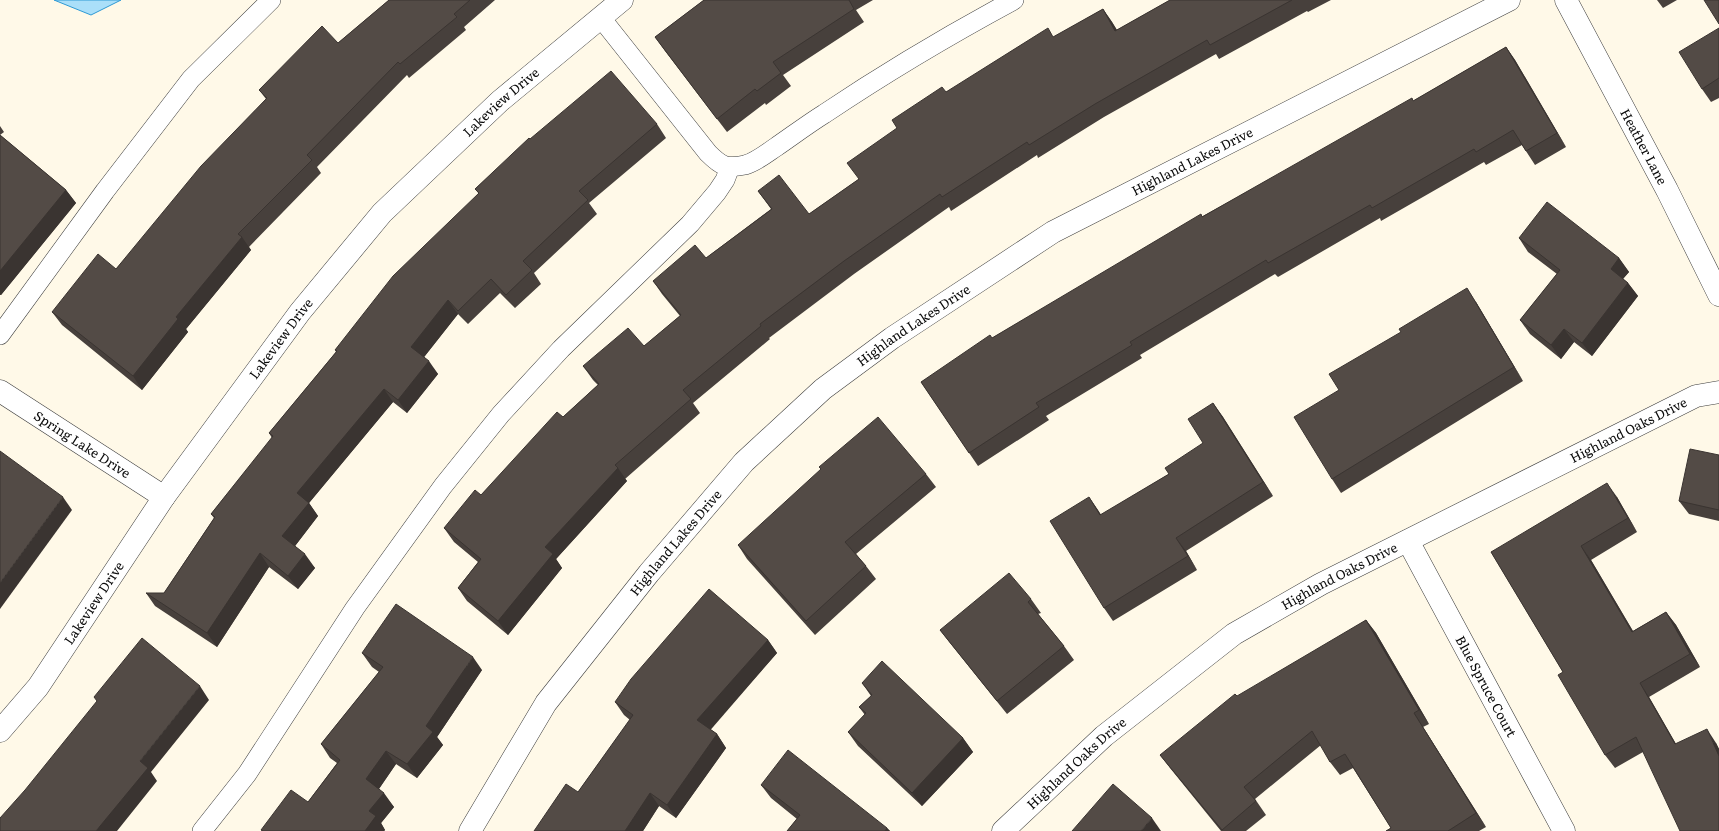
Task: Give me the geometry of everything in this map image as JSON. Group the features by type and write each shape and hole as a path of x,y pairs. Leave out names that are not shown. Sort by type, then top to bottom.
{"street":[{"name":"Lakeview Drive","path":"0,732 38,687 164,497 300,312 382,213 500,101 622,0"},
{"name":"Highland Lakes Drive","path":"470,831 546,703 649,573 744,462 822,389 892,338 1052,232 1509,0"},
{"name":"Heather Lane","path":"1566,0 1667,190 1719,295"},
{"name":"Spring Lake Drive","path":"0,391 164,497"},
{"name":"Highland Oaks Drive","path":"1003,831 1104,736 1234,634 1321,584 1696,396 1719,392"},
{"name":"Blue Spruce Court","path":"1408,541 1564,831"}],"lane":[{"path":"0,335 105,191 191,79 271,0"},
{"path":"601,18 708,153 719,164 730,167 746,165 763,156 824,114 954,32 1014,0"},
{"path":"202,831 247,774 355,608 443,486 501,414 560,349 690,224 717,192 725,180 730,167"}],"water":[{"path":"54,0 121,0 91,15"}],"building":[{"path":"389,0 470,0 454,14 457,17 400,64 398,62 307,155 312,160 238,234 242,237 176,317 178,319 133,376 52,312 98,254 116,269 201,166 267,98 259,90 322,26 338,43"},
{"path":"704,0 849,0 854,9 773,62 781,73 757,91 755,89 717,119 655,37"},
{"path":"1170,0 1292,0 1210,45 1207,40 1095,104 1029,145 1027,142 942,197 940,194 844,261 760,324 761,326 683,390 691,399 615,465 618,468 545,547 553,554 498,621 458,588 481,559 444,528 475,490 481,495 557,412 563,417 599,384 583,366 628,328 644,346 681,315 653,281 695,245 706,258 772,209 758,191 779,175 809,214 859,179 847,163 897,128 892,120 942,87 946,92 1048,28 1053,37 1103,9 1115,31"},
{"path":"1704,0 1719,0 1719,24"},
{"path":"1719,28 1719,78 1702,89 1679,52"},
{"path":"1506,47 1557,133 1526,151 1513,130 1476,152 1474,149 1372,208 1370,205 1268,263 1266,260 1130,342 1132,345 1036,403 1039,407 969,453 921,382 990,335 992,338 1201,214 1202,217 1412,98 1413,101"},
{"path":"611,71 657,124 579,191 588,200 523,261 532,270 506,295 491,279 458,311 448,300 411,347 429,361 398,400 384,389 297,493 309,503 282,536 305,554 288,576 260,553 207,633 146,593 164,593 215,517 211,514 273,436 269,433 337,351 335,350 393,276 479,193 475,189 529,138 530,139"},
{"path":"0,135 66,190 0,271"},
{"path":"1547,202 1619,258 1611,269 1628,283 1582,343 1564,329 1551,345 1520,320 1560,270 1519,238"},
{"path":"1467,288 1514,367 1332,479 1294,417 1339,390 1329,374 1401,332 1399,329"},
{"path":"1213,403 1263,482 1176,538 1188,556 1104,608 1050,521 1089,497 1100,515 1169,474 1165,468 1203,443 1188,419"},
{"path":"878,417 926,474 845,542 866,566 806,621 738,545 821,469 819,467"},
{"path":"1690,449 1719,455 1719,510 1679,501"},
{"path":"0,451 63,497 0,583"},
{"path":"1607,483 1628,518 1581,546 1632,632 1666,612 1690,654 1640,683 1675,744 1707,729 1719,756 1719,831 1680,831 1636,737 1605,755 1558,675 1563,672 1491,552"},
{"path":"1009,573 1031,599 1028,602 1064,646 997,701 940,630"},
{"path":"709,589 768,640 697,720 717,734 667,805 650,793 625,831 534,831 566,784 578,792 633,715 615,702 631,679"},
{"path":"396,604 473,657 426,726 433,732 407,764 386,751 366,779 384,793 369,811 376,816 365,831 261,830 291,790 308,802 340,760 321,744 383,667 362,653"},
{"path":"1366,620 1419,710 1414,713 1476,813 1448,831 1386,831 1391,828 1345,754 1330,762 1312,731 1244,787 1256,801 1222,830 1160,755 1235,694 1237,696"},
{"path":"142,638 200,686 140,761 148,768 96,831 0,831 0,818 25,790 97,701 94,697"},
{"path":"882,661 963,738 912,793 848,732 866,713 859,707 872,695 862,683"},
{"path":"788,750 887,828 885,831 787,831 800,815 761,785"},
{"path":"1113,784 1152,818 1141,831 1072,831"}]}
